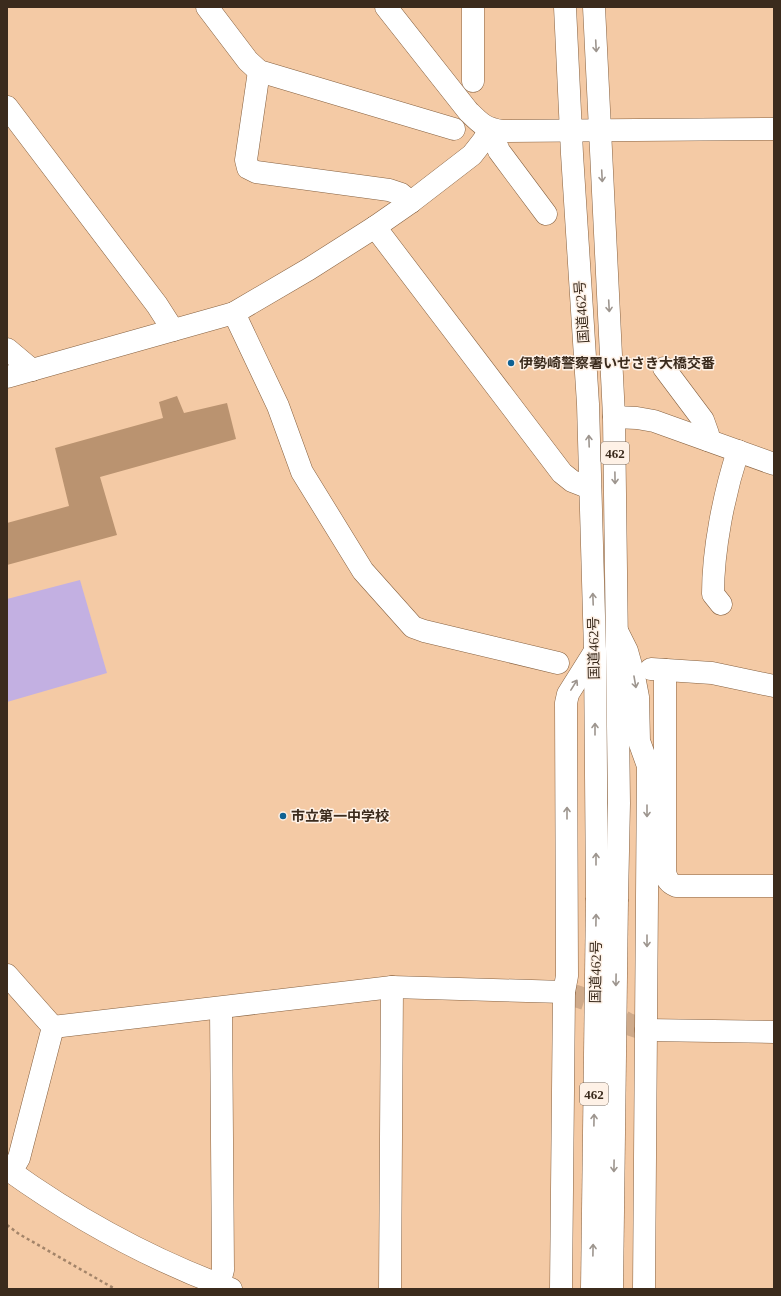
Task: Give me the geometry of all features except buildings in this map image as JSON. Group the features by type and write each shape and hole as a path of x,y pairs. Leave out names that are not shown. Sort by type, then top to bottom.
{"main road":[{"path":"207,7 248,61 259,72 454,129"},
{"path":"386,7 468,110 479,122 490,129 502,131 774,129"},
{"path":"473,7 473,82"},
{"name":"国道462号","path":"565,7 588,404 595,651 607,899 612,1289"},
{"name":"国道462号","path":"592,1289 607,899 619,802 614,417 594,7"},
{"path":"259,72 246,160 248,168 256,172 389,190 401,194 411,202"},
{"path":"7,107 157,305 173,330"},
{"path":"7,377 234,313 309,270 411,202 472,155 483,142 490,129"},
{"path":"490,129 499,151 546,214"},
{"path":"375,227 562,473 572,481 590,488"},
{"path":"234,313 278,406 302,472 363,571 413,627 424,632 558,663"},
{"path":"7,349 32,370"},
{"path":"664,368 703,420 708,434 708,440"},
{"path":"614,417 637,418 654,421 774,464"},
{"path":"721,604 713,594 719,530 731,471 738,451"},
{"path":"618,633 627,651 634,676 638,697 639,741 648,766 644,1289"},
{"path":"561,1289 564,992 567,976 566,703 568,694 595,651"},
{"path":"774,686 712,673 657,669 666,879 676,886 774,886"},
{"path":"7,975 53,1027"},
{"path":"53,1027 392,987 564,992"},
{"path":"390,1289 392,987"},
{"path":"53,1027 19,1158 9,1171 56,1204 98,1229 184,1272 225,1287 223,1270 221,1008"},
{"path":"646,1030 774,1032"}],"path":[{"path":"7,1225 25,1238 115,1289"}],"shaded area":[{"path":"80,580 107,673 7,702 7,599"}],"tunnel":[{"path":"564,992 585,999 628,1024 646,1030"}],"place":[{"name":"伊勢崎警察署いせさき大橋交番","path":"511,363"},
{"name":"市立第一中学校","path":"283,816"}]}
